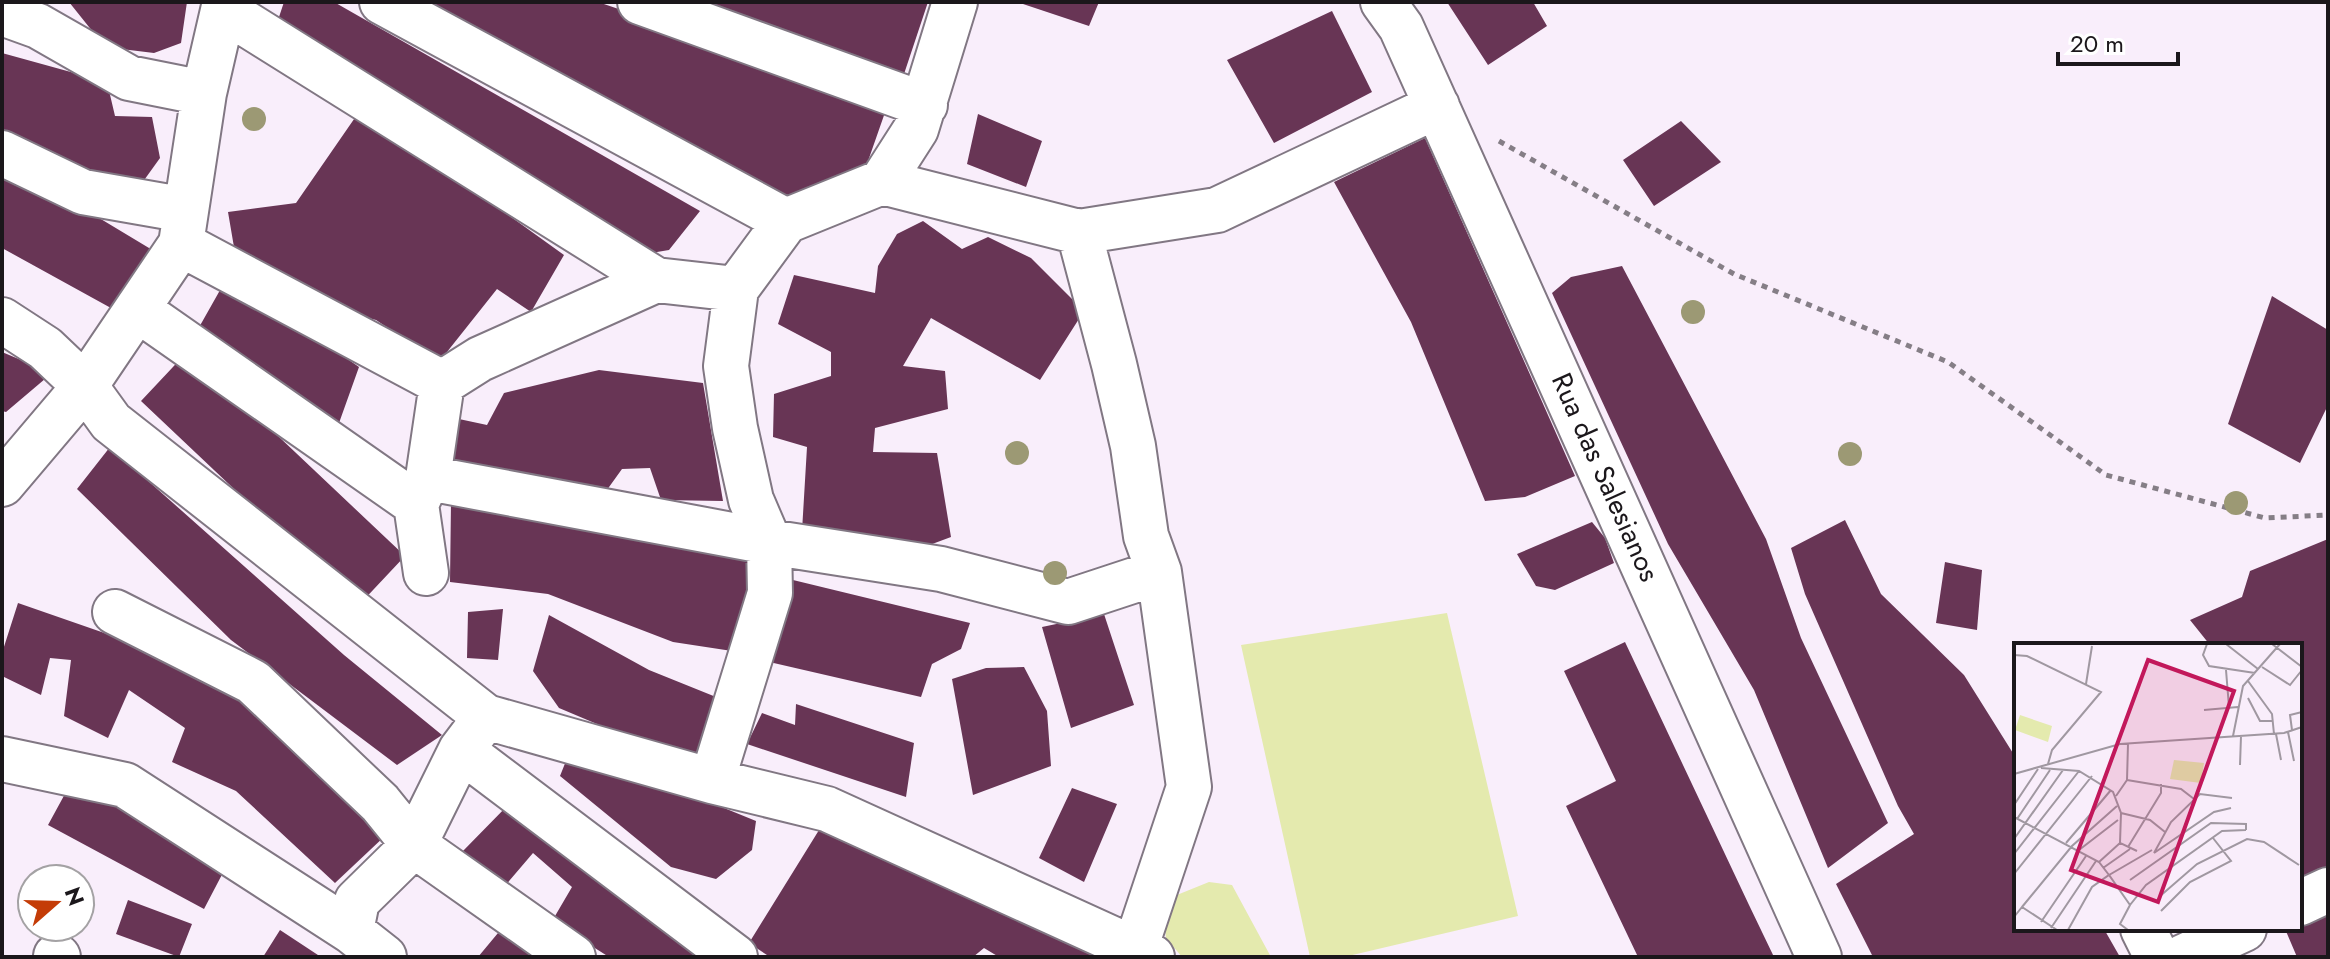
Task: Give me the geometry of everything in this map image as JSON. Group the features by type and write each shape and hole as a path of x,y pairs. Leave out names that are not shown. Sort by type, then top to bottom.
{"street":[{"path":"382,2 786,221"},
{"path":"640,2 925,105"},
{"path":"712,781 770,593 769,542 751,500 726,366 736,289 786,221 882,182 916,129 955,2"},
{"name":"Rua das Salesianos","path":"1383,2 1401,27 1819,957"},
{"path":"2,484 85,386 137,309 183,227 204,93 225,6 656,280 736,289"},
{"path":"2,13 38,26 129,78 204,93"},
{"path":"882,182 1079,232 1217,210 1437,106"},
{"path":"2,153 83,192 183,227 442,383"},
{"path":"474,734 712,781 827,809 1144,953 1189,787 1159,572 1146,536 1117,378 1079,232"},
{"path":"426,573 422,491 442,383 480,359 656,280"},
{"path":"137,309 422,491 941,569 1068,602 1159,572"},
{"path":"2,320 45,348 85,386 111,422 735,957"},
{"path":"115,612 253,682 380,803 414,845 573,957"},
{"path":"367,944 357,901 414,845 474,734"},
{"path":"2,759 125,785 367,944"},
{"path":"2302,902 2328,890"},
{"path":"2144,931 2157,957"},
{"path":"2183,957 2240,931"}],"path":[{"path":"1437,106 1734,274 1948,362 2106,475 2265,518 2328,515"}],"green space":[{"path":"1447,613 1518,916 1344,957 1310,957 1241,645"},
{"path":"1209,882 1232,885 1271,957 1182,957 1166,938 1162,901"}],"building":[{"path":"69,2 187,2 181,43 154,53 105,47"},
{"path":"284,2 334,2 700,211 669,250 645,254 277,23"},
{"path":"386,2 598,2 889,101 860,184 781,215"},
{"path":"679,2 928,2 903,77"},
{"path":"1017,2 1099,2 1089,26"},
{"path":"1447,2 1533,2 1547,26 1488,65"},
{"path":"1332,11 1372,92 1274,143 1227,60"},
{"path":"2,53 107,82 115,116 152,117 160,158 137,190 2,139"},
{"path":"361,109 564,255 531,312 497,289 439,362 376,320 314,304 235,253 228,212 296,203"},
{"path":"978,114 1042,141 1026,187 967,164"},
{"path":"1681,121 1721,162 1654,206 1623,160"},
{"path":"1425,138 1575,476 1525,497 1485,501 1411,322 1334,182"},
{"path":"2,169 26,174 154,251 120,313 2,248"},
{"path":"923,221 962,249 988,237 1031,258 1084,311 1040,380 931,318 903,366 945,371 948,409 875,428 873,452 937,453 951,537 908,553 802,531 807,447 773,437 774,394 831,376 831,352 778,324 794,275 875,293 878,266 897,234"},
{"path":"1622,266 1766,539 1801,638 1888,823 1828,868 1754,690 1668,544 1552,293 1571,277"},
{"path":"228,276 359,367 334,437 193,338"},
{"path":"2272,296 2328,330 2328,405 2300,463 2228,424"},
{"path":"188,351 405,556 358,606 141,401"},
{"path":"2,352 52,373 6,412 2,411"},
{"path":"599,370 703,383 723,501 661,500 650,468 622,469 604,494 445,468 459,419 487,425 504,393"},
{"path":"110,447 344,655 442,735 397,765 231,640 77,489"},
{"path":"451,502 658,534 758,565 732,651 673,642 548,594 450,582"},
{"path":"1845,520 1881,594 1964,675 2014,755 2014,931 2105,931 2120,957 1873,957 1836,884 1914,834 1898,806 1805,594 1791,548"},
{"path":"1592,522 1605,538 1614,563 1555,590 1536,586 1517,554"},
{"path":"2328,539 2328,873 2302,885 2302,643 2208,643 2190,620 2242,597 2250,571"},
{"path":"1945,562 1982,570 1977,630 1936,623"},
{"path":"793,580 970,623 961,649 932,664 921,697 765,661"},
{"path":"18,603 113,636 238,691 386,835 335,883 236,791 172,762 185,728 129,690 108,738 64,716 71,660 50,658 41,695 2,676 2,653"},
{"path":"503,609 498,660 467,658 468,612"},
{"path":"1104,614 1134,705 1071,728 1042,627"},
{"path":"549,615 649,670 716,697 697,753 623,735 559,708 533,671"},
{"path":"1625,642 1774,957 1638,957 1566,806 1616,781 1564,671"},
{"path":"1024,667 1047,711 1051,766 973,795 952,679 986,668"},
{"path":"796,704 914,743 906,797 747,744 762,713 795,725"},
{"path":"572,746 756,821 752,850 716,879 671,867 560,776"},
{"path":"72,781 227,865 204,909 48,825"},
{"path":"1072,788 1117,804 1084,882 1039,858"},
{"path":"512,801 723,957 609,957 587,943 548,928 572,887 533,853 504,887 462,852"},
{"path":"824,822 1095,957 999,957 984,948 973,957 770,957 749,943"},
{"path":"128,900 192,924 179,957 116,934"},
{"path":"2328,905 2328,957 2297,957 2286,931 2302,931 2302,918"},
{"path":"280,930 321,957 263,957"},
{"path":"498,933 536,957 478,957"}]}
